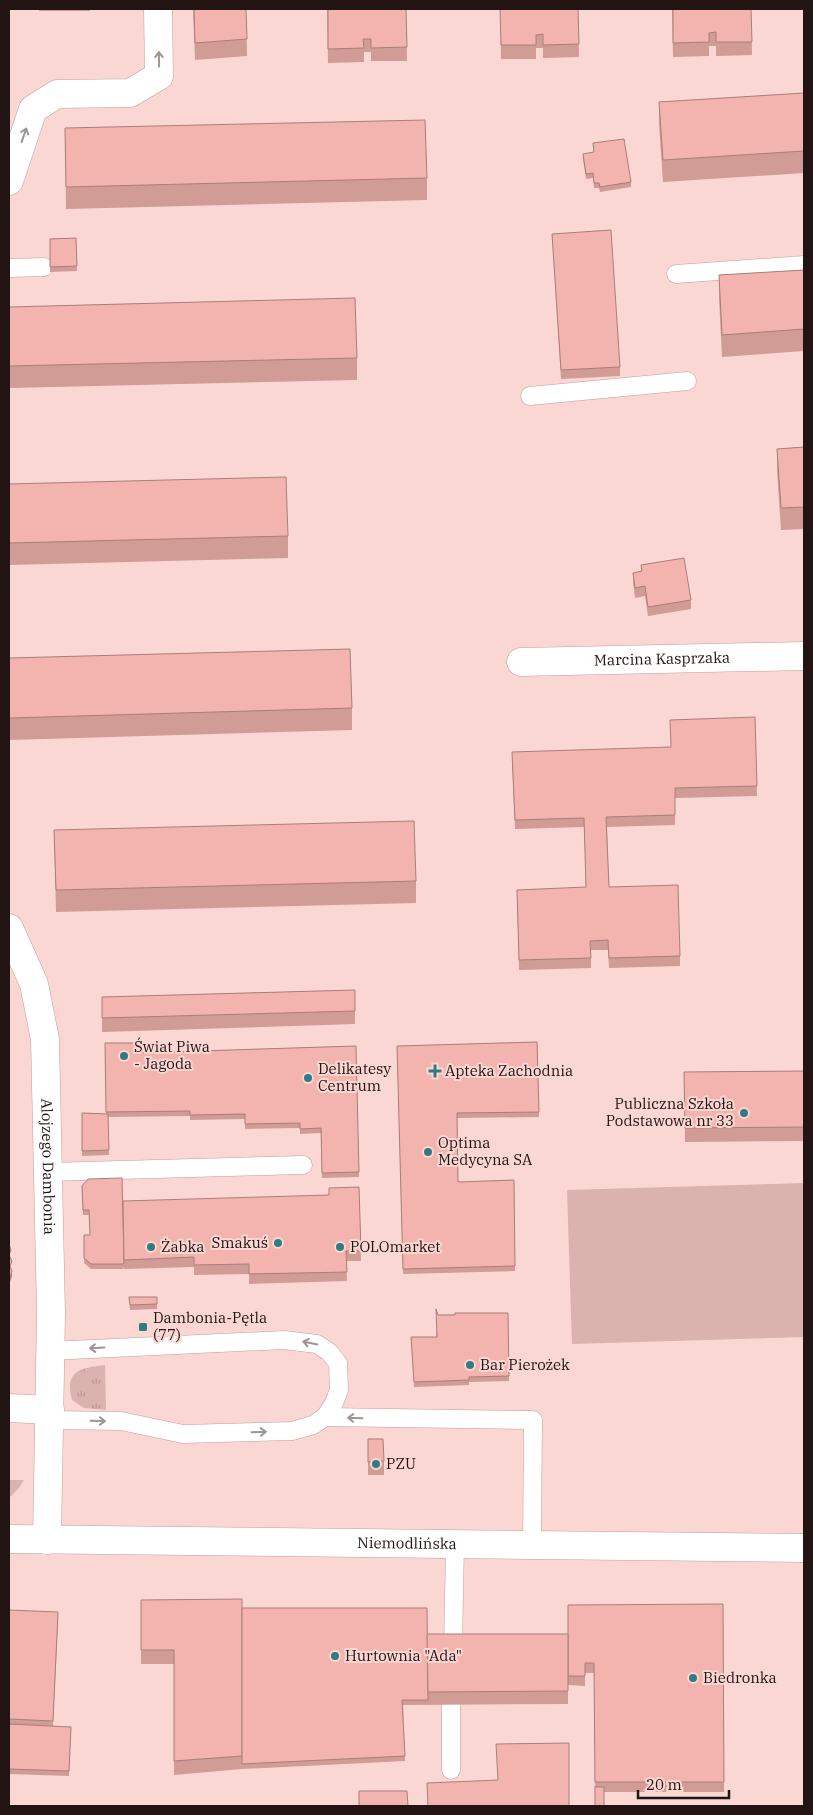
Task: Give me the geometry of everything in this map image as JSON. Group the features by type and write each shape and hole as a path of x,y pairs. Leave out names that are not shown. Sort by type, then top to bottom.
{"street":[{"path":"9,181 33,109 57,94 130,93 159,76 158,9"},
{"name":"Marcina Kasprzaka","path":"521,662 804,656"},
{"name":"Alojzego Dambonia","path":"9,928 34,984 45,1039 50,1351 47,1540"},
{"path":"9,1408 49,1415"},
{"name":"Niemodlińska","path":"9,1539 804,1548"}],"lane":[{"path":"676,274 804,265"},
{"path":"9,268 44,267"},
{"path":"530,396 686,381"},
{"path":"47,1172 303,1165"},
{"path":"49,1415 121,1421 183,1434 292,1431 313,1425 324,1417 339,1390 338,1363 329,1352 317,1344 284,1340 50,1351"},
{"path":"324,1417 533,1420 532,1546"},
{"path":"453,1648 455,1545"},
{"path":"451,1705 451,1770"}],"green space":[{"path":"804,1183 804,1337 572,1344 567,1190"},
{"path":"105,1365 106,1410 84,1408 72,1400 70,1383 72,1377 81,1370"},
{"path":"9,1480 24,1480 9,1498"}],"building":[{"path":"194,9 246,9 247,39 195,43"},
{"path":"328,9 406,9 407,47 371,48 371,39 363,39 364,48 328,49"},
{"path":"500,9 578,9 579,44 543,45 543,34 536,35 536,45 501,45"},
{"path":"673,9 751,9 752,42 716,42 716,32 709,33 709,42 673,43"},
{"path":"804,93 804,151 663,160 659,102"},
{"path":"425,120 427,178 66,187 65,128"},
{"path":"624,139 631,182 600,187 599,183 594,183 593,173 586,174 583,154 594,152 593,143"},
{"path":"611,230 620,367 561,370 552,234"},
{"path":"76,238 77,266 50,267 50,239"},
{"path":"804,270 804,329 722,335 719,275"},
{"path":"355,298 357,358 9,366 9,307"},
{"path":"804,447 804,507 781,508 777,449"},
{"path":"286,477 288,536 9,543 9,484"},
{"path":"684,558 691,600 648,607 645,586 635,588 633,573 642,571 641,565"},
{"path":"350,649 352,708 9,718 9,658"},
{"path":"755,717 757,786 675,788 675,815 606,817 609,887 678,885 680,956 609,958 608,940 590,941 591,958 519,960 517,890 586,887 584,818 515,820 512,752 671,747 670,720"},
{"path":"414,821 416,881 56,890 54,830"},
{"path":"355,990 355,1011 102,1018 102,997"},
{"name":"Optima Medycyna SA","path":"537,1042 539,1112 457,1113 458,1182 514,1180 515,1266 403,1269 397,1046"},
{"path":"105,1043 134,1043 135,1053 356,1046 359,1172 322,1173 321,1128 300,1129 300,1123 245,1124 245,1114 190,1115 190,1111 106,1112"},
{"name":"Publiczna Szkoła Podstawowa nr 33","path":"804,1071 804,1127 685,1128 684,1072"},
{"path":"82,1113 108,1114 109,1150 82,1151"},
{"path":"122,1178 124,1262 123,1264 91,1264 84,1258 84,1235 90,1235 89,1210 83,1210 82,1186 88,1179"},
{"path":"359,1187 361,1251 346,1251 347,1272 249,1274 249,1264 194,1265 194,1257 124,1260 123,1201 329,1195 329,1188"},
{"path":"9,1255 12,1261 10,1266 12,1271 9,1278"},
{"path":"129,1297 157,1297 157,1304 130,1305"},
{"name":"Bar Pierożek","path":"436,1309 438,1315 455,1315 455,1313 508,1313 509,1376 469,1377 469,1380 414,1382 411,1337 437,1337"},
{"path":"368,1439 383,1439 384,1461 368,1462"},
{"path":"242,1599 242,1756 174,1761 174,1650 141,1650 141,1600"},
{"path":"723,1604 724,1782 595,1782 594,1663 585,1663 585,1676 568,1676 568,1605"},
{"name":"Hurtownia \"Ada\"","path":"242,1608 427,1608 428,1700 402,1700 405,1756 242,1764"},
{"path":"9,1610 58,1612 53,1721 9,1719"},
{"path":"427,1634 568,1634 568,1691 428,1692"},
{"path":"9,1724 71,1727 69,1771 9,1769"},
{"path":"569,1743 569,1806 428,1806 427,1783 498,1780 496,1744"},
{"path":"595,1787 604,1787 604,1806 595,1806"},
{"path":"359,1791 407,1791 408,1806 359,1806"}],"place":[{"name":"Świat Piwa - Jagoda","path":"124,1056"},
{"name":"Apteka Zachodnia","path":"435,1071"},
{"name":"Delikatesy Centrum","path":"308,1078"},
{"name":"Publiczna Szkoła Podstawowa nr 33","path":"744,1113"},
{"name":"Optima Medycyna SA","path":"428,1152"},
{"name":"Smakuś","path":"278,1243"},
{"name":"Żabka","path":"151,1247"},
{"name":"POLOmarket","path":"340,1247"},
{"name":"Dambonia-Pętla (77)","path":"143,1327"},
{"name":"Bar Pierożek","path":"470,1365"},
{"name":"PZU","path":"376,1464"},
{"name":"Hurtownia \"Ada\"","path":"335,1656"},
{"name":"Biedronka","path":"693,1678"}]}
